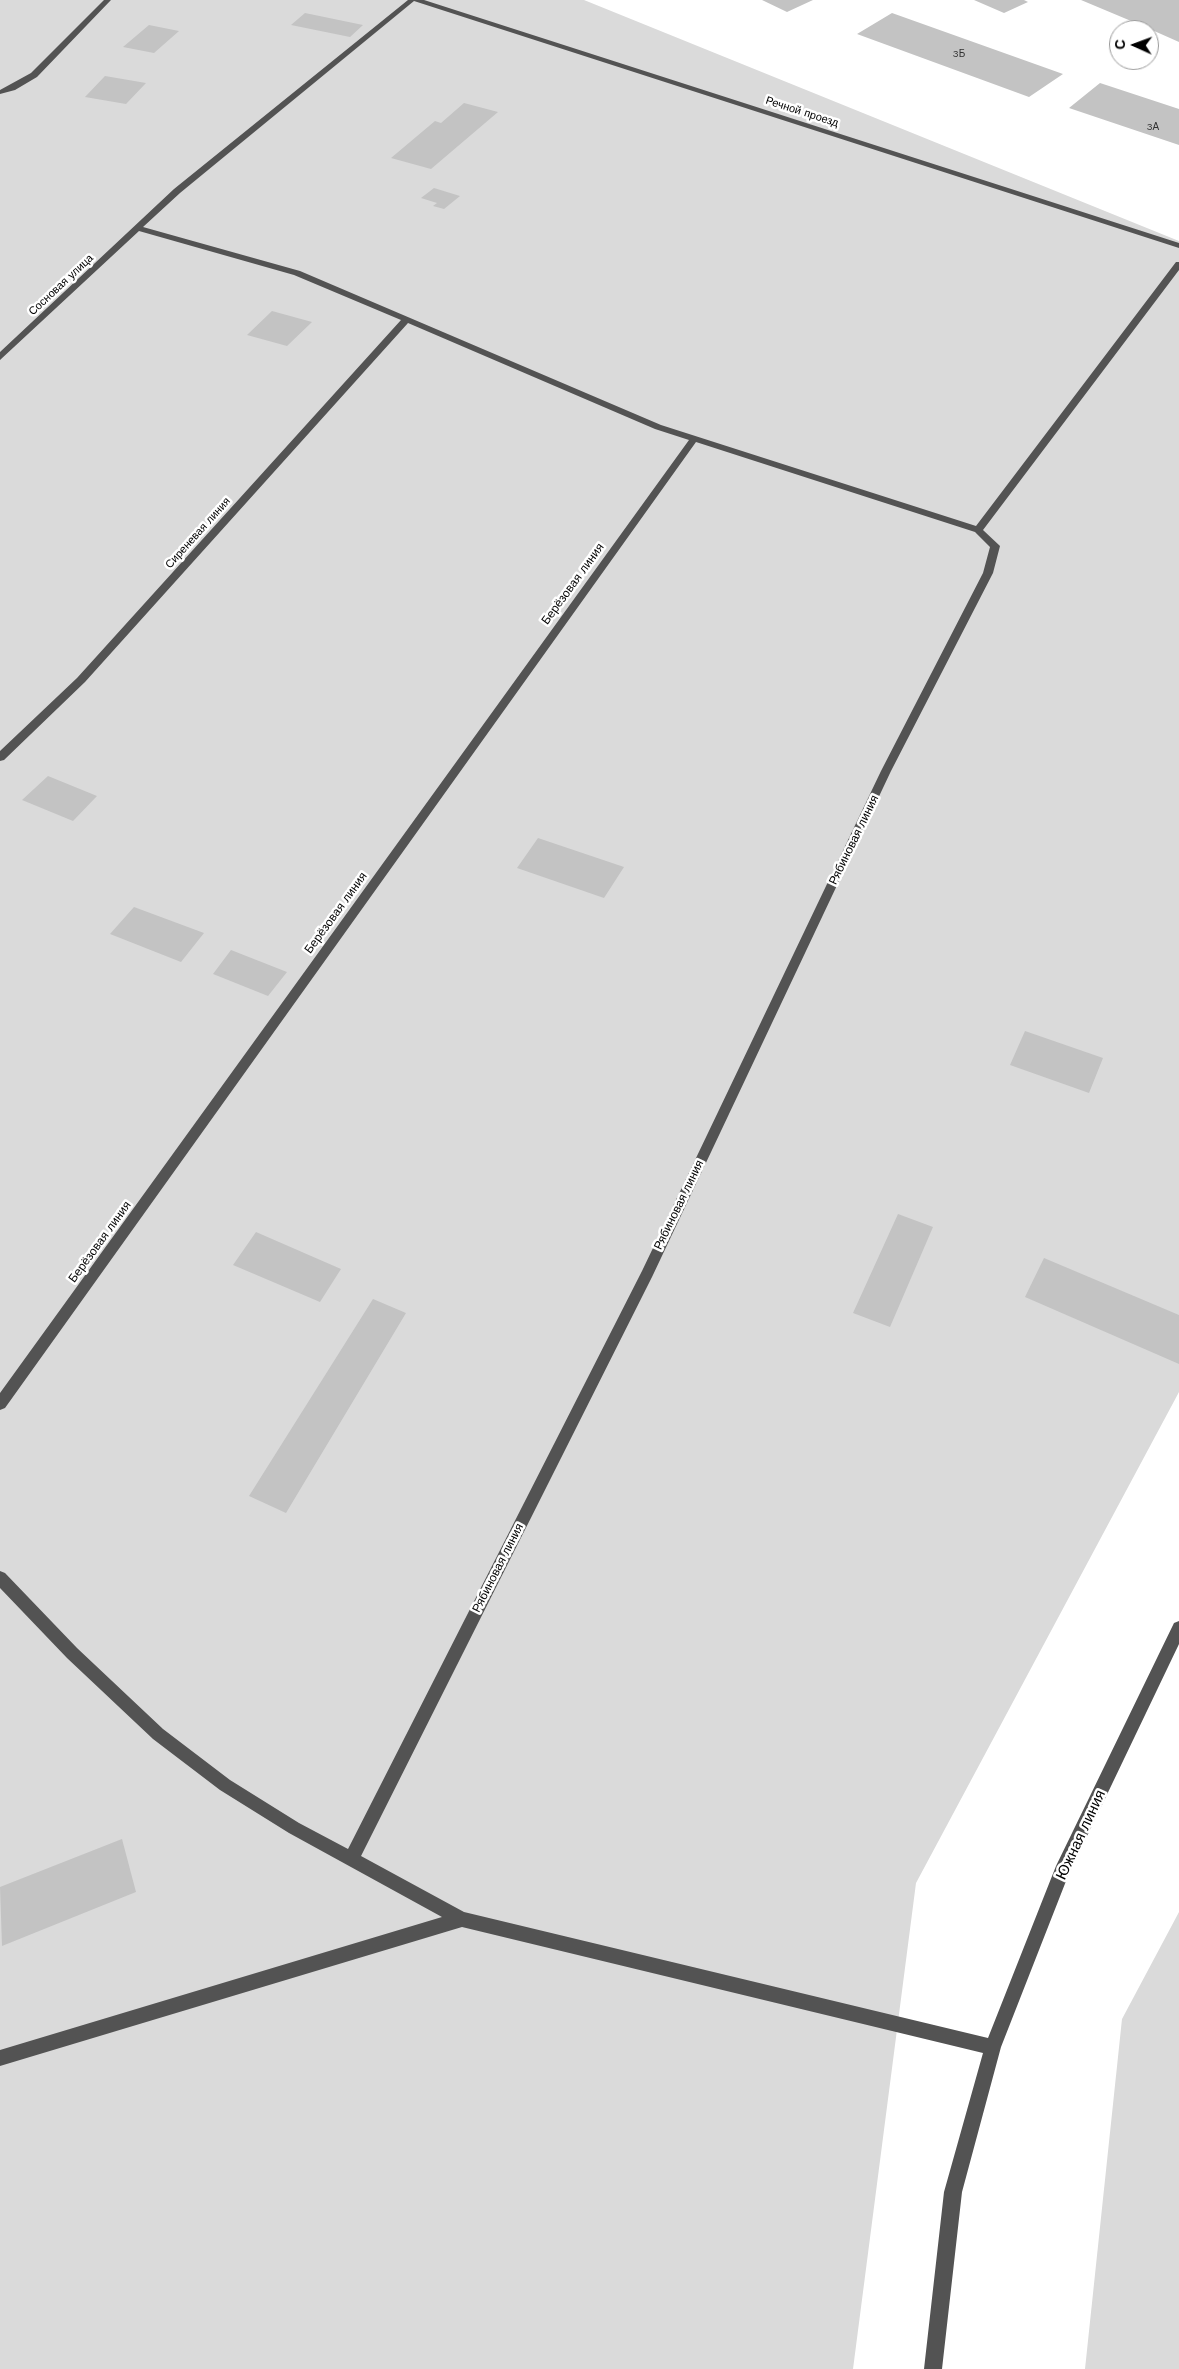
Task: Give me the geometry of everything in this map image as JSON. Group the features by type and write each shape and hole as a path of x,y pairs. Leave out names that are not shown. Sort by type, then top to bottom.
{"street":[{"path":"0,92 12,88 34,75 108,0"},
{"name":"Сосновая улица","path":"0,357 177,191 412,0"},
{"name":"Речной проезд","path":"418,0 1179,246"},
{"path":"138,228 232,253 297,273 658,427 978,530 1179,264"},
{"name":"Сиреневая линия","path":"0,757 81,680 407,320"},
{"name":"Берёзовая линия","path":"0,1404 695,438"},
{"name":"Рябиновая линия","path":"351,1859 647,1273 886,771 988,573 995,546 978,530"},
{"path":"0,1578 72,1653 158,1734 225,1785 294,1828 462,1919 993,2047"},
{"name":"Южная линия","path":"933,2369 953,2192 993,2047 1062,1872 1179,1628"},
{"path":"0,2058 462,1919"}],"shaded area":[{"path":"0,0 584,0 1179,241 1179,1392 916,1883 853,2369 0,2369"},
{"path":"1179,1912 1179,2369 1085,2369 1122,2019"}],"building":[{"path":"762,0 813,0 787,12"},
{"path":"974,0 1024,0 1028,2 1004,13"},
{"path":"1081,0 1179,0 1179,42 1159,33 1159,20 1129,20"},
{"path":"305,13 363,25 350,37 291,25"},
{"path":"892,13 1063,74 1029,97 857,34"},
{"path":"149,25 179,31 154,53 123,47"},
{"path":"105,76 146,83 126,104 85,97"},
{"path":"1100,83 1179,109 1179,145 1069,108"},
{"path":"464,103 498,112 431,169 391,158 435,121 441,123"},
{"path":"434,188 460,196 444,209 433,206 437,203 421,198"},
{"path":"272,311 312,322 287,346 247,335"},
{"path":"48,776 97,796 73,821 22,800"},
{"path":"538,838 624,867 604,898 517,868"},
{"path":"134,907 204,933 181,962 110,934"},
{"path":"231,950 287,972 268,996 213,974"},
{"path":"1025,1031 1103,1058 1089,1093 1010,1065"},
{"path":"898,1214 933,1227 890,1327 853,1313"},
{"path":"256,1232 341,1269 320,1302 233,1265"},
{"path":"1044,1258 1179,1315 1179,1364 1025,1297"},
{"path":"373,1299 406,1313 286,1513 249,1496"},
{"path":"122,1839 136,1892 2,1946 0,1887"}]}
